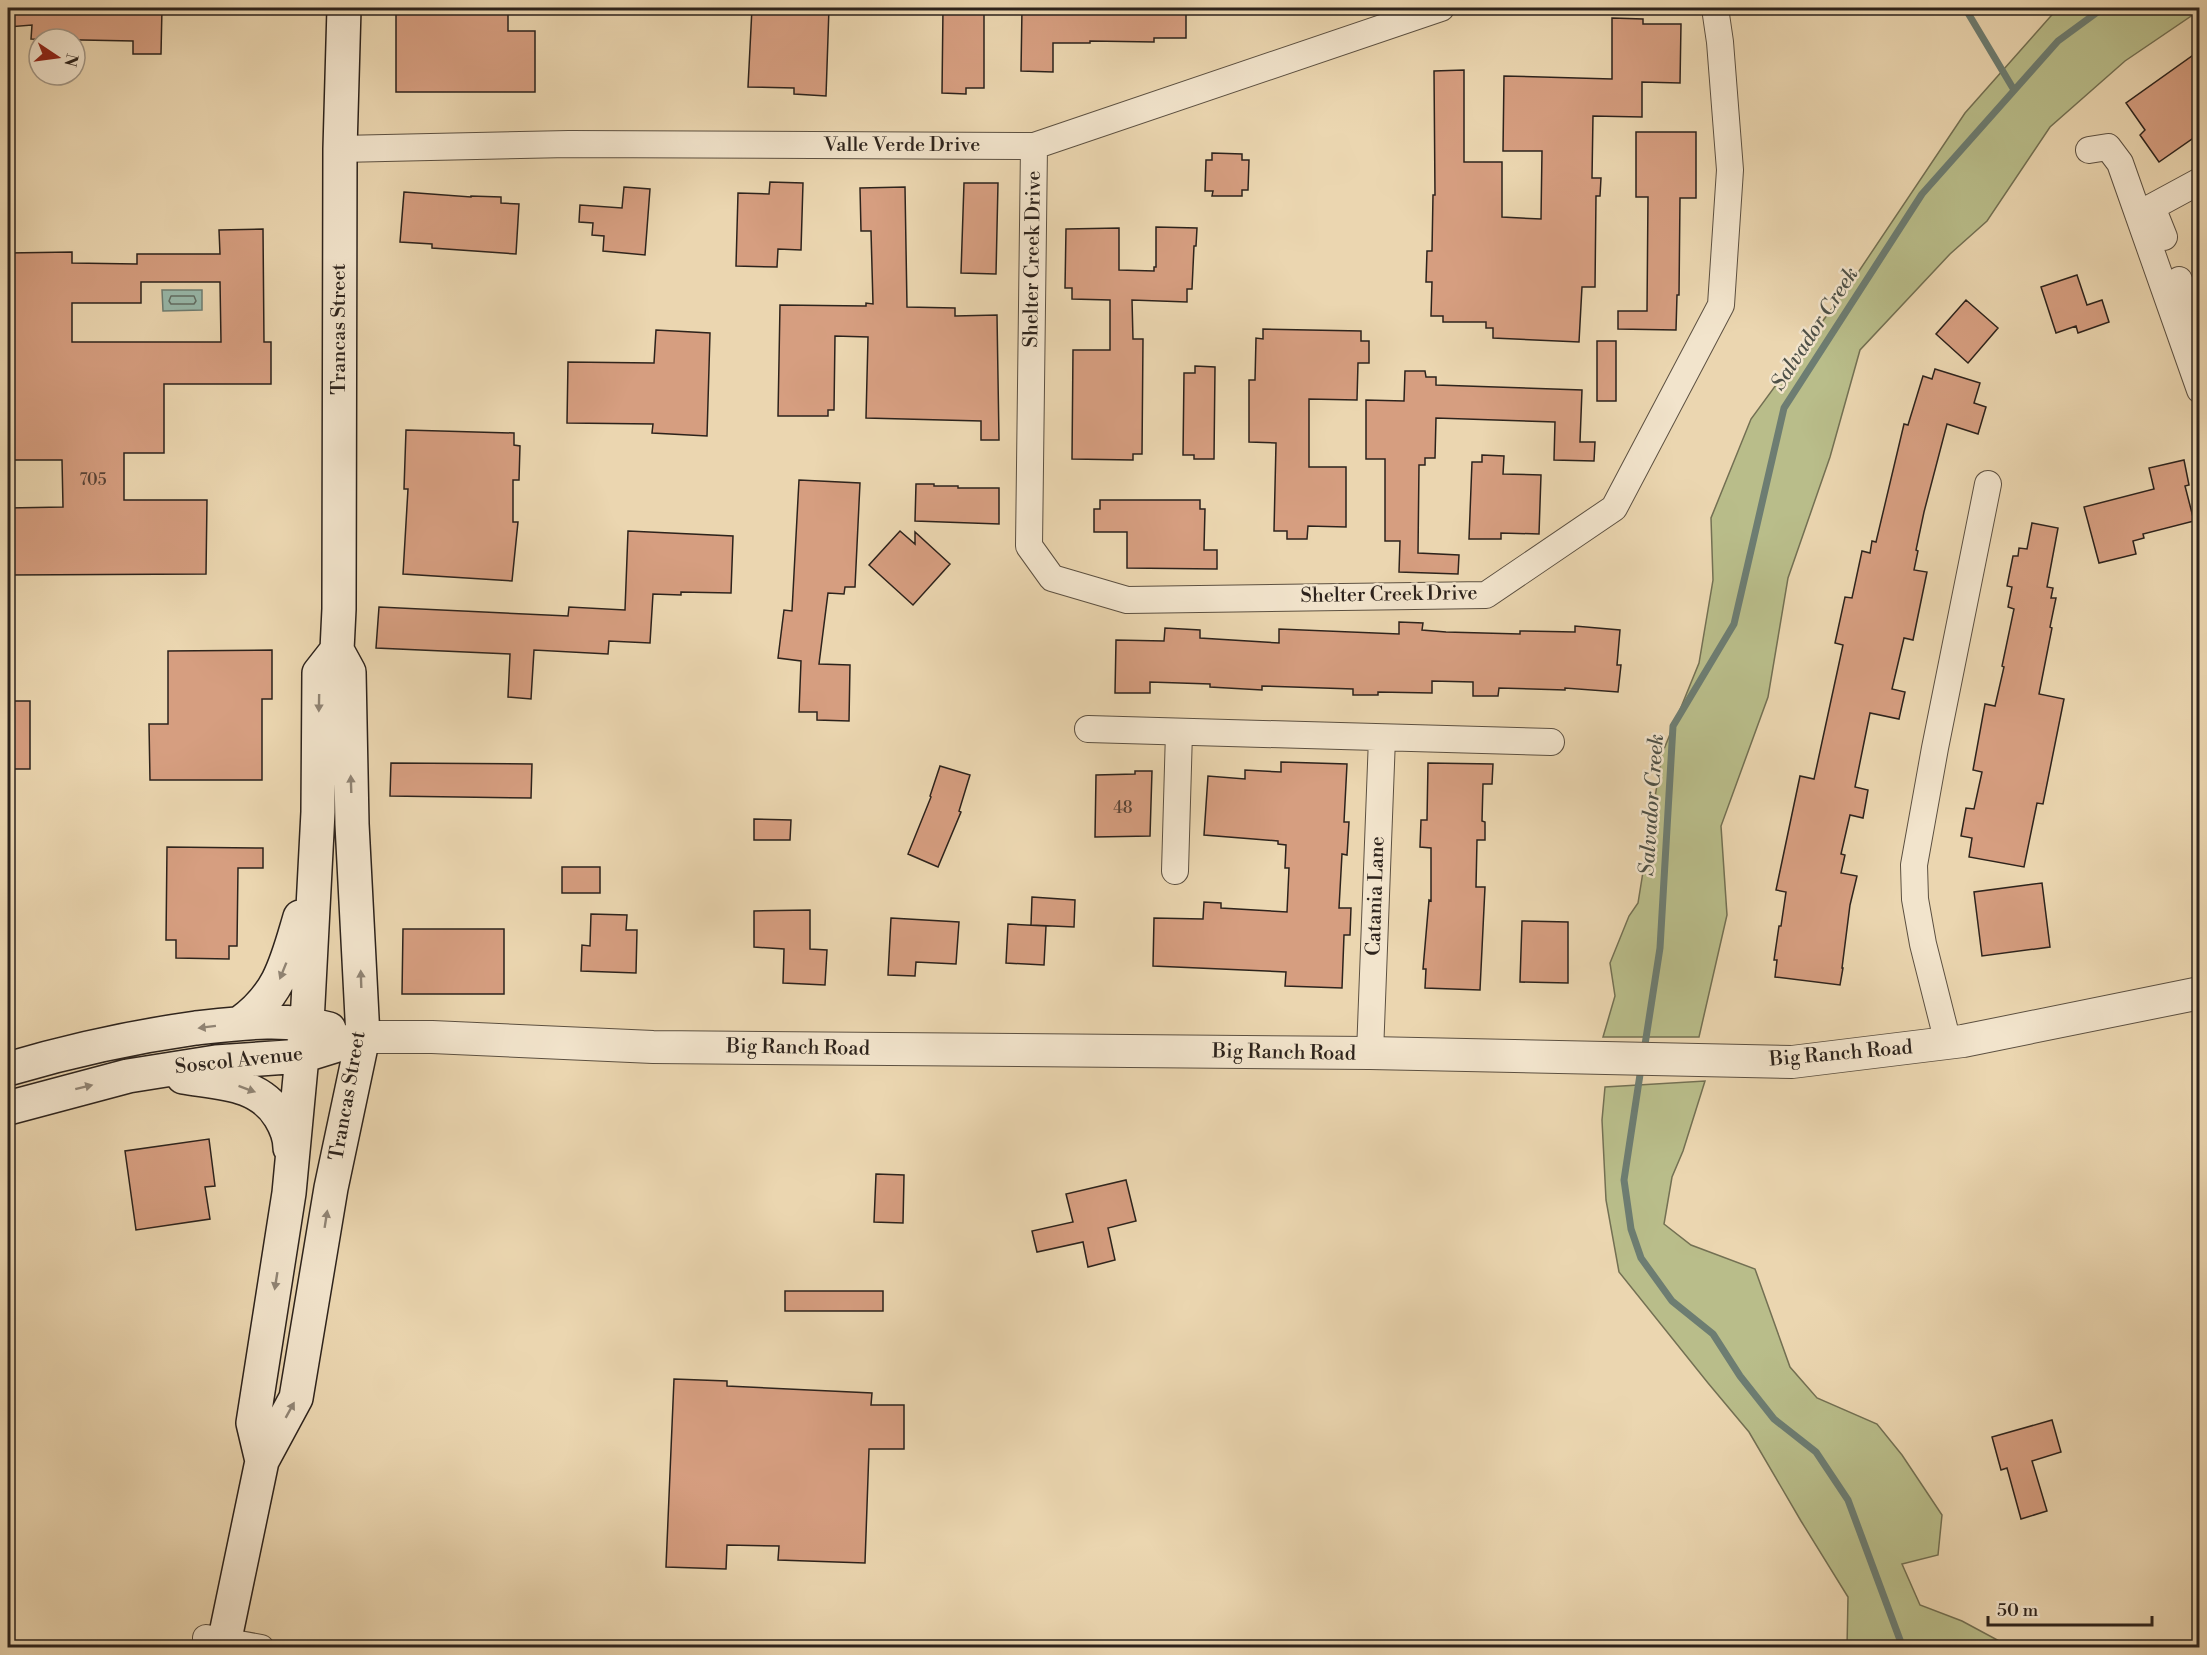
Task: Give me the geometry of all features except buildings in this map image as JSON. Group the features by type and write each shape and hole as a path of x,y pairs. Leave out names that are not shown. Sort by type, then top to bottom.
{"main road":[{"name":"Trancas Street","path":"218,1642 262,1461 296,1398 331,1188 363,1037 352,824 349,672 337,650 340,149 344,8"},
{"name":"Trancas Street","path":"262,1461 253,1423 290,1193 302,1056 308,1023 318,812 319,673 337,650"},
{"path":"240,1023 266,1000 284,970 310,880 318,812"},
{"name":"Soscol Avenue","path":"8,1070 53,1057 152,1035 240,1023 282,1021 308,1023 363,1037"},
{"name":"Soscol Avenue","path":"8,1108 148,1072 225,1061 302,1056 363,1037"},
{"path":"8,1090 52,1074 53,1057"},
{"path":"148,1072 246,1087 268,1101 276,1110 290,1137 290,1193"}],"street":[{"name":"Valle Verde Drive","path":"340,149 562,144 1034,146 1441,8"},
{"name":"Shelter Creek Drive","path":"1034,146 1029,546 1052,578 1127,600 1486,594 1614,508 1721,305 1730,170 1720,42 1715,8"},
{"path":"2089,150 2108,147 2120,163 2199,390"},
{"path":"2199,181 2152,207 2199,334"},
{"path":"1948,1043 1923,944 1915,899 1914,865 1988,484"},
{"path":"1088,729 1551,742"},
{"path":"1175,871 1179,732"},
{"name":"Catania Lane","path":"1370,1053 1382,738"},
{"name":"Big Ranch Road","path":"363,1037 432,1037 653,1047 1370,1053 1792,1062 1948,1043 2199,993"},
{"path":"218,1642 261,1647"}],"green space":[{"path":"2058,8 2199,8 2200,10 2125,61 2050,127 1987,221 1950,254 1860,350 1830,457 1788,578 1768,697 1721,826 1727,915 1699,1037 1603,1037 1615,996 1610,963 1629,916 1638,903 1662,754 1699,663 1713,580 1711,518 1751,419 1855,277 1965,113"},
{"path":"1705,1081 1683,1151 1672,1177 1664,1224 1691,1245 1755,1269 1790,1367 1817,1398 1877,1424 1902,1455 1942,1515 1938,1555 1902,1564 1920,1605 1962,1621 2003,1643 2004,1647 1847,1647 1848,1597 1749,1432 1619,1272 1606,1200 1602,1120 1605,1087"}],"water":[{"path":"162,290 202,290 202,310 163,311"}],"waterway":[{"path":"1965,8 2014,90"},
{"name":"Salvador Creek","path":"1644,1051 1660,948 1673,726 1734,624 1784,408 1922,194 2058,41 2103,8"},
{"name":"Salvador Creek","path":"1641,1068 1624,1180 1631,1229 1641,1258 1672,1301 1713,1334 1740,1376 1774,1419 1816,1452 1848,1500 1903,1648"}]}
